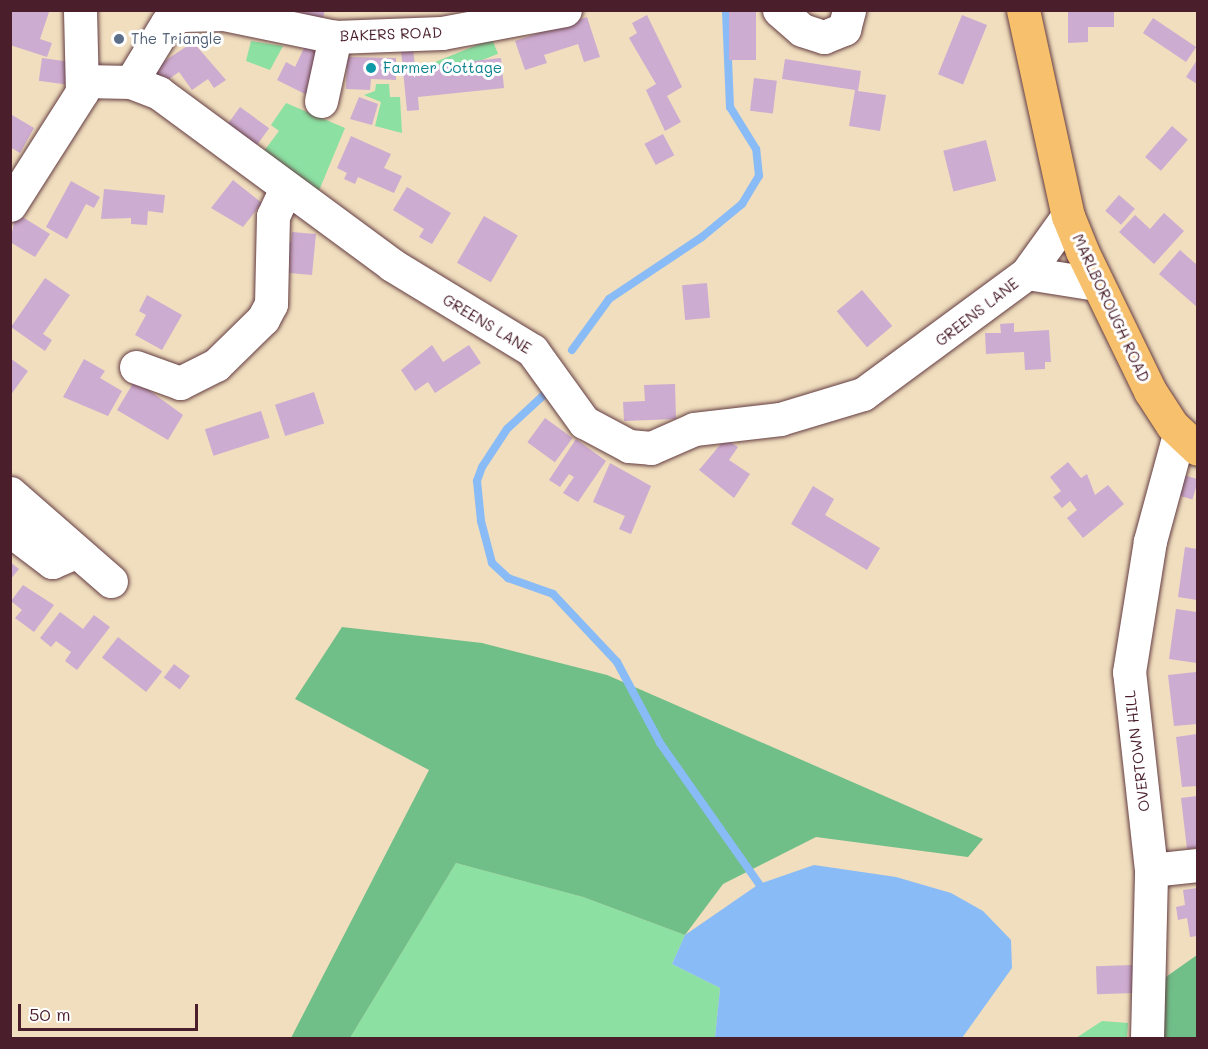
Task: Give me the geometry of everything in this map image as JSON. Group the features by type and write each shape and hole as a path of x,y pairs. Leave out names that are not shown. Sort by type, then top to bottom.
{"main road":[{"name":"MARLBOROUGH ROAD","path":"1023,10 1068,216 1096,284 1150,391 1188,442"}],"street":[{"path":"10,205 70,118 84,81 80,10"},
{"name":"BAKERS ROAD","path":"184,12 224,14 335,37 442,33 565,10"},
{"path":"779,10 802,30 824,37 844,29 849,10"},
{"path":"131,82 167,23 184,12"},
{"path":"321,100 335,37"},
{"name":"GREENS LANE","path":"84,81 131,82 159,93 285,190 451,304 532,350 584,422 629,446 651,448 694,429 780,419 863,394 1027,273 1068,216"},
{"path":"136,367 180,383 199,376 243,343 271,304 273,216 285,190"},
{"name":"GREENS LANE","path":"1027,273 1096,284"},
{"name":"OVERTOWN HILL","path":"1147,1038 1151,870 1130,718 1130,653 1150,541 1188,442"},
{"path":"10,493 111,581"},
{"path":"10,530 52,562 76,552"},
{"path":"1151,870 1197,865"}],"green space":[{"path":"492,39 498,54 429,82 423,67"},
{"path":"251,41 283,46 270,70 246,61"},
{"path":"376,84 389,84 390,97 400,97 402,133 375,126 381,102 364,95 375,91"},
{"path":"286,103 345,128 318,193 261,155 279,131 271,125"},
{"path":"342,627 482,643 607,675 983,839 968,857 816,837 723,884 685,935 583,897 456,863 350,1038 291,1038 429,770 295,699"},
{"path":"456,863 583,897 685,935 672,964 720,988 715,1038 350,1038"},
{"path":"1197,955 1197,1038 1162,1038 1163,979"},
{"path":"1102,1021 1128,1023 1127,1038 1076,1038"}],"water":[{"path":"814,865 896,877 951,893 983,911 1011,940 1012,968 962,1038 715,1038 720,988 672,964 685,935 759,884"}],"building":[{"path":"12,10 49,12 40,39 52,43 47,57 10,45"},
{"path":"293,10 325,10 322,21"},
{"path":"729,10 756,10 756,60 729,60"},
{"path":"1068,10 1114,10 1114,27 1088,27 1088,42 1068,43"},
{"path":"647,15 682,87 667,96 681,122 665,131 646,90 656,84 629,38 637,33 632,23"},
{"path":"962,15 987,25 963,84 938,74"},
{"path":"587,17 600,57 584,62 578,44 544,55 547,63 525,70 515,41"},
{"path":"1153,18 1196,47 1186,62 1143,33"},
{"path":"193,42 226,80 214,88 208,79 192,90 179,72 163,83 153,69"},
{"path":"305,46 327,57 307,95 277,80 286,62 295,67"},
{"path":"413,48 415,67 501,58 504,88 418,97 419,110 407,111 401,50"},
{"name":"Farmer Cottage","path":"347,57 396,58 396,80 371,79 370,90 346,89"},
{"path":"42,58 71,62 68,85 39,81"},
{"path":"785,59 861,71 858,91 886,95 880,131 849,126 855,90 782,79"},
{"path":"1197,60 1197,84 1186,77"},
{"path":"754,78 777,81 773,114 750,111"},
{"path":"359,97 378,104 372,125 350,119"},
{"path":"240,107 269,128 252,152 223,130"},
{"path":"12,115 34,128 20,153 10,147"},
{"path":"1172,126 1188,140 1161,171 1145,157"},
{"path":"663,134 674,155 656,165 644,144"},
{"path":"351,136 391,154 384,168 402,176 394,193 358,177 355,184 344,179 347,173 337,168"},
{"path":"986,140 996,181 953,191 943,151"},
{"path":"233,180 262,203 243,227 211,208"},
{"path":"71,181 100,197 94,208 86,204 67,239 46,227"},
{"path":"407,187 451,213 432,244 419,237 424,229 393,210"},
{"path":"104,189 165,195 163,213 148,211 147,225 131,224 131,218 101,219"},
{"path":"1119,195 1135,209 1121,225 1105,211"},
{"path":"16,213 50,234 35,257 10,242"},
{"path":"1164,213 1184,231 1154,264 1119,232 1135,215 1150,229"},
{"path":"484,216 518,235 491,282 457,263"},
{"path":"292,232 316,234 312,275 289,273 290,262 282,261 284,242 291,242"},
{"path":"1180,250 1197,265 1197,307 1159,274"},
{"path":"45,278 70,295 43,334 52,340 45,351 11,327"},
{"path":"707,283 710,318 685,320 682,285"},
{"path":"862,290 892,326 867,347 837,311"},
{"path":"147,295 182,315 162,350 135,335 146,315 139,311"},
{"path":"1014,323 1014,332 1049,330 1051,362 1045,362 1045,369 1025,370 1024,352 986,354 985,333 1001,333 1000,324"},
{"path":"432,345 443,362 469,345 481,363 435,393 428,382 415,391 401,370"},
{"path":"10,358 28,371 10,396"},
{"path":"84,359 105,371 100,378 122,391 108,416 63,397"},
{"path":"135,380 183,415 168,440 117,410"},
{"path":"675,384 676,419 624,421 623,402 645,401 644,385"},
{"path":"314,392 324,423 285,436 275,405"},
{"path":"261,411 270,438 214,456 205,429"},
{"path":"545,418 573,438 555,462 527,442"},
{"path":"576,439 606,461 578,502 563,493 574,477 569,474 560,487 549,480"},
{"path":"725,439 738,447 729,460 750,474 734,498 699,470"},
{"path":"1068,462 1081,478 1087,474 1095,495 1108,485 1124,504 1083,538 1067,518 1077,510 1070,501 1062,508 1053,497 1061,491 1050,477"},
{"path":"610,463 651,486 631,534 619,529 625,516 593,502"},
{"path":"1180,474 1198,479 1192,499 1174,494"},
{"path":"813,486 834,499 825,515 880,548 867,570 791,524"},
{"path":"1185,547 1197,549 1197,600 1178,597"},
{"path":"10,562 19,569 10,580"},
{"path":"23,585 54,605 34,632 15,618 22,610 11,601"},
{"path":"1176,609 1197,612 1197,663 1169,659"},
{"path":"60,612 83,629 94,615 110,627 77,670 65,661 71,652 56,641 51,647 40,638"},
{"path":"118,637 162,671 146,692 102,657"},
{"path":"174,664 190,676 180,690 164,678"},
{"path":"1196,672 1197,724 1174,726 1168,675"},
{"path":"1197,734 1197,786 1182,787 1176,737"},
{"path":"1197,796 1197,848 1187,849 1181,798"},
{"path":"1197,888 1197,936 1190,937 1187,918 1178,920 1176,907 1185,905 1183,890"},
{"path":"1133,965 1134,993 1097,994 1096,966"}],"waterway":[{"path":"572,350 609,299 702,237 742,204 759,176 756,149 730,107 726,10"},
{"path":"547,392 507,429 482,467 477,481 481,521 492,563 508,578 553,594 617,662 660,743 759,884"}],"place":[{"name":"The Triangle","path":"119,39"},
{"name":"Farmer Cottage","path":"371,68"}]}
